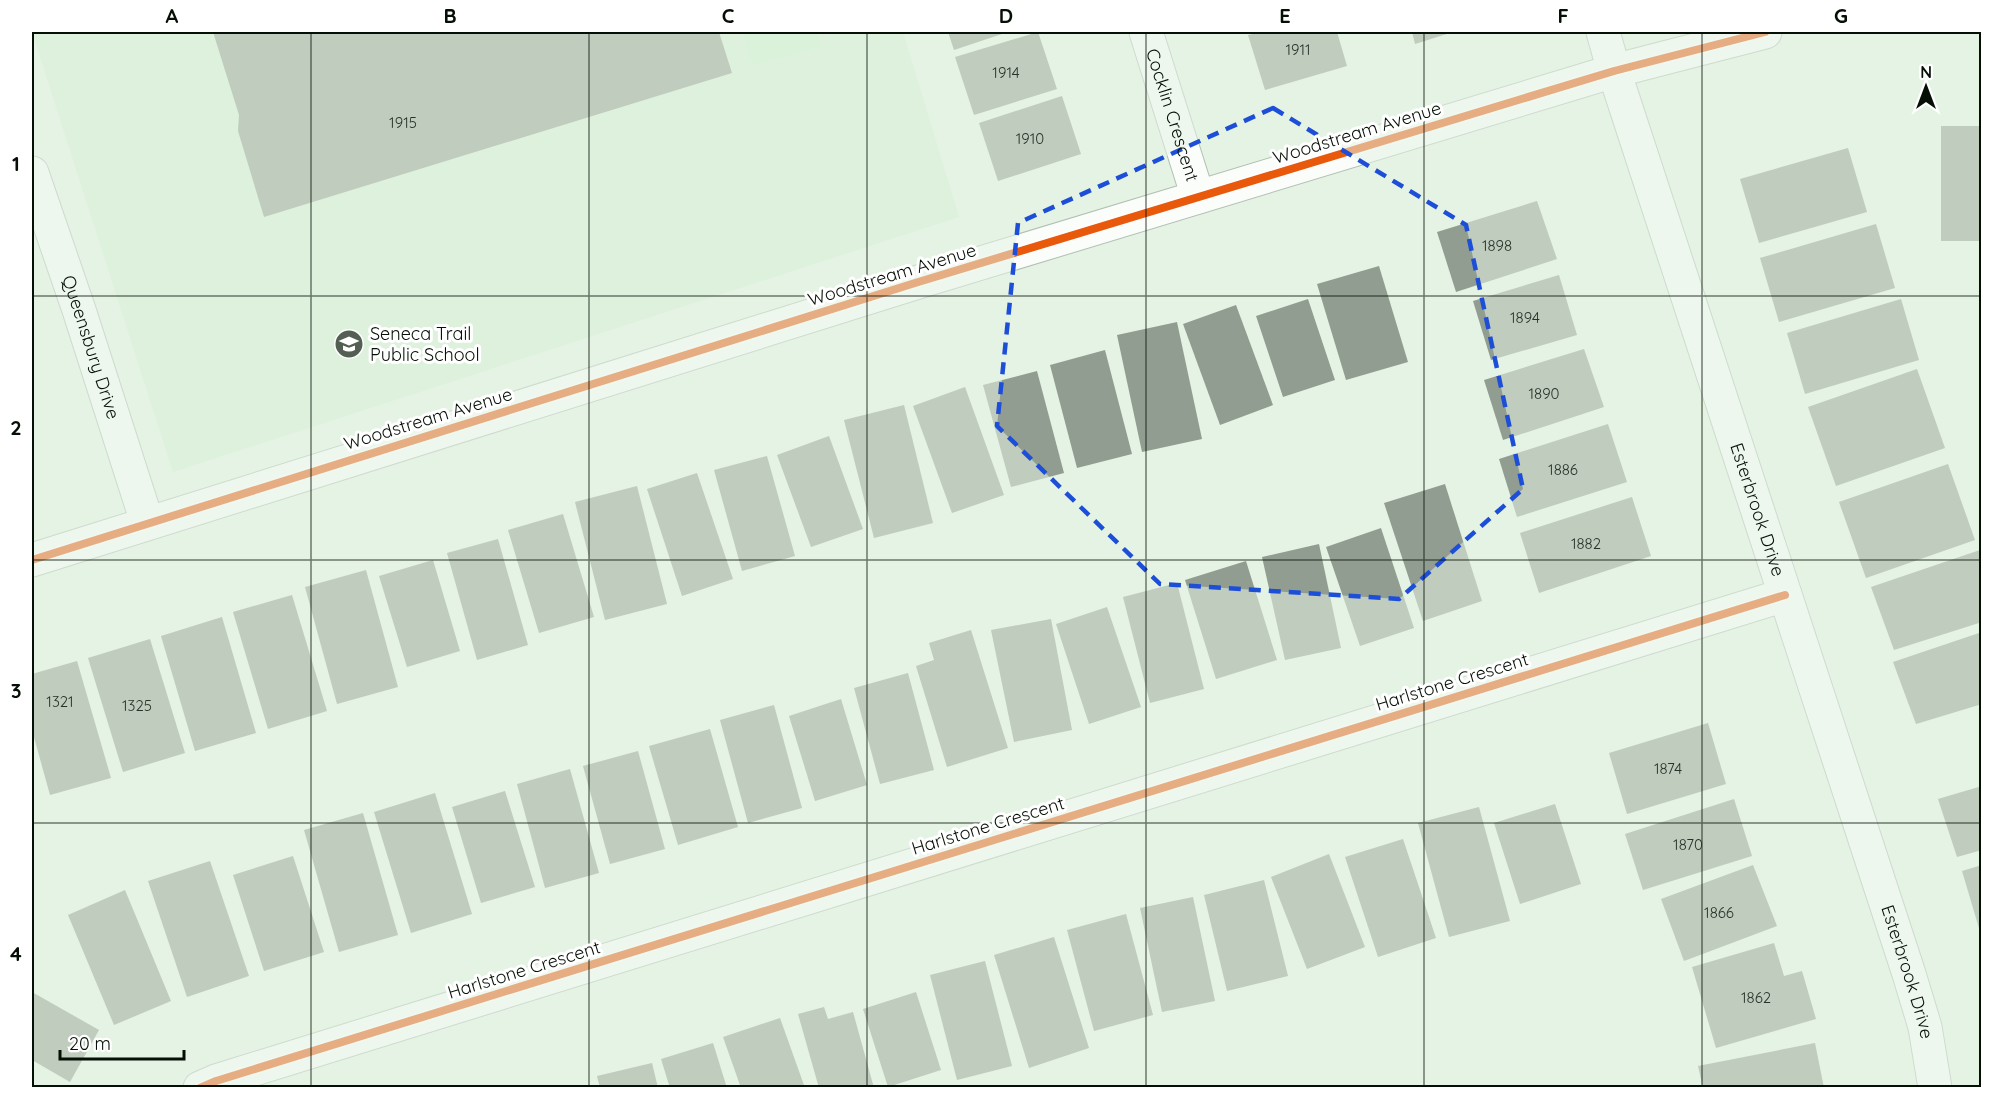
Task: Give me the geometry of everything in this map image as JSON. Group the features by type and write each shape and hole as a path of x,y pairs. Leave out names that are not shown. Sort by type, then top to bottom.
{"street":[{"name":"Cocklin Crescent","path":"1146,32 1198,197"},
{"path":"1603,32 1614,71"},
{"name":"Woodstream Avenue","path":"32,560 147,522 915,283 1614,71 1765,32"},
{"name":"Esterbrook Drive","path":"1614,71 1909,974 1925,1028 1935,1088"},
{"name":"Queensbury Drive","path":"32,173 147,522"},
{"name":"Harlstone Crescent","path":"200,1088 1785,595"}],"highlighted area":[{"path":"1273,108 1466,225 1523,489 1399,599 1160,584 997,426 1018,223"}],"shaded area":[{"name":"Seneca Trail Public School","path":"32,32 903,32 959,217 173,472"},
{"path":"742,32 817,32 821,46 753,66"}],"building":[{"path":"213,32 719,32 732,73 264,217 238,131 239,115"},
{"path":"948,32 1008,32 954,50"},
{"path":"1038,32 1057,89 974,115 955,57"},
{"path":"1261,32 1337,32 1347,66 1265,90 1248,35"},
{"path":"1412,32 1453,32 1415,44"},
{"path":"1062,96 1081,154 998,181 979,123"},
{"path":"1941,126 1982,126 1982,241 1941,241"},
{"path":"1848,148 1867,212 1759,243 1740,179"},
{"path":"1537,201 1557,259 1456,292 1437,232"},
{"path":"1876,224 1895,288 1779,322 1760,258"},
{"path":"1379,266 1408,362 1346,380 1317,284"},
{"path":"1559,275 1577,335 1491,360 1473,301"},
{"path":"1308,299 1335,380 1283,397 1256,316"},
{"path":"1901,299 1919,360 1805,394 1787,333"},
{"path":"1236,305 1273,405 1220,425 1183,324"},
{"path":"1177,322 1202,439 1142,452 1117,335"},
{"path":"1584,349 1604,407 1503,440 1484,380"},
{"path":"1105,350 1132,454 1077,468 1050,365"},
{"path":"1917,369 1945,448 1836,486 1808,407"},
{"path":"1037,371 1064,473 1011,487 983,385"},
{"path":"965,387 1004,495 952,513 913,406"},
{"path":"904,405 933,523 874,538 844,420"},
{"path":"1608,424 1627,482 1517,517 1499,459"},
{"path":"829,436 863,529 811,547 777,455"},
{"path":"767,456 795,556 742,571 714,470"},
{"path":"1948,464 1975,540 1866,578 1839,502"},
{"path":"697,473 733,579 682,596 647,489"},
{"path":"1445,484 1482,601 1423,621 1384,503"},
{"path":"637,486 667,604 605,620 575,502"},
{"path":"1632,497 1651,556 1539,593 1520,533"},
{"path":"563,514 594,617 539,633 508,530"},
{"path":"1381,528 1414,628 1360,646 1326,547"},
{"path":"498,539 528,645 477,660 447,553"},
{"path":"1319,544 1341,648 1285,660 1262,557"},
{"path":"1980,550 1982,622 1894,650 1871,587"},
{"path":"433,560 460,651 407,667 379,576"},
{"path":"1246,561 1277,660 1216,679 1185,580"},
{"path":"366,570 398,687 337,704 305,587"},
{"path":"1177,583 1204,689 1150,703 1123,597"},
{"path":"292,595 327,711 268,729 233,612"},
{"path":"1107,607 1141,707 1089,724 1056,624"},
{"path":"222,617 256,733 195,751 161,636"},
{"path":"1051,619 1072,730 1014,742 991,630"},
{"path":"971,630 1008,748 947,767 916,666 934,660 929,643"},
{"path":"1982,632 1982,704 1916,724 1893,662"},
{"path":"150,639 185,753 123,772 88,658"},
{"path":"77,661 111,778 50,795 32,730 32,674"},
{"path":"908,673 934,770 880,784 854,688"},
{"path":"841,699 867,785 815,801 789,716"},
{"path":"774,705 802,808 748,823 720,720"},
{"path":"1708,723 1726,784 1627,814 1609,753"},
{"path":"710,729 738,827 678,845 649,746"},
{"path":"638,751 665,849 610,864 583,766"},
{"path":"570,769 599,873 545,888 517,784"},
{"path":"1982,786 1982,850 1957,857 1938,799"},
{"path":"505,791 535,887 481,903 452,807"},
{"path":"435,793 472,914 411,933 374,812"},
{"path":"1734,799 1752,856 1643,890 1625,834"},
{"path":"1555,804 1581,884 1520,904 1494,823"},
{"path":"1479,807 1510,921 1449,937 1418,823"},
{"path":"363,813 398,935 339,952 304,830"},
{"path":"1403,839 1436,938 1378,957 1345,857"},
{"path":"1329,854 1365,947 1307,969 1271,877"},
{"path":"293,856 324,952 264,971 233,875"},
{"path":"210,861 249,976 187,997 148,881"},
{"path":"1753,865 1777,926 1684,961 1661,899"},
{"path":"1982,865 1982,935 1981,935 1962,871"},
{"path":"1264,880 1288,976 1227,991 1204,895"},
{"path":"125,890 171,1001 114,1025 68,915"},
{"path":"1193,897 1215,1001 1162,1012 1140,908"},
{"path":"1126,914 1153,1015 1094,1031 1067,930"},
{"path":"1054,937 1089,1048 1029,1068 994,955"},
{"path":"1774,943 1784,976 1802,971 1816,1019 1716,1048 1692,967"},
{"path":"985,961 1012,1066 957,1080 930,975"},
{"path":"32,992 99,1030 70,1082 32,1060"},
{"path":"916,992 941,1070 888,1087 863,1009"},
{"path":"824,1007 828,1019 853,1012 874,1088 819,1088 798,1014"},
{"path":"780,1018 805,1088 741,1088 723,1037"},
{"path":"713,1043 727,1088 670,1088 661,1059"},
{"path":"1815,1043 1824,1088 1703,1088 1698,1066"},
{"path":"652,1063 658,1088 600,1088 597,1076"}],"cycle path":[{"path":"32,560 915,283 1614,71 1765,32"},
{"path":"200,1088 216,1081 1785,595"}],"place":[{"name":"Seneca Trail Public School","path":"349,344"}]}
